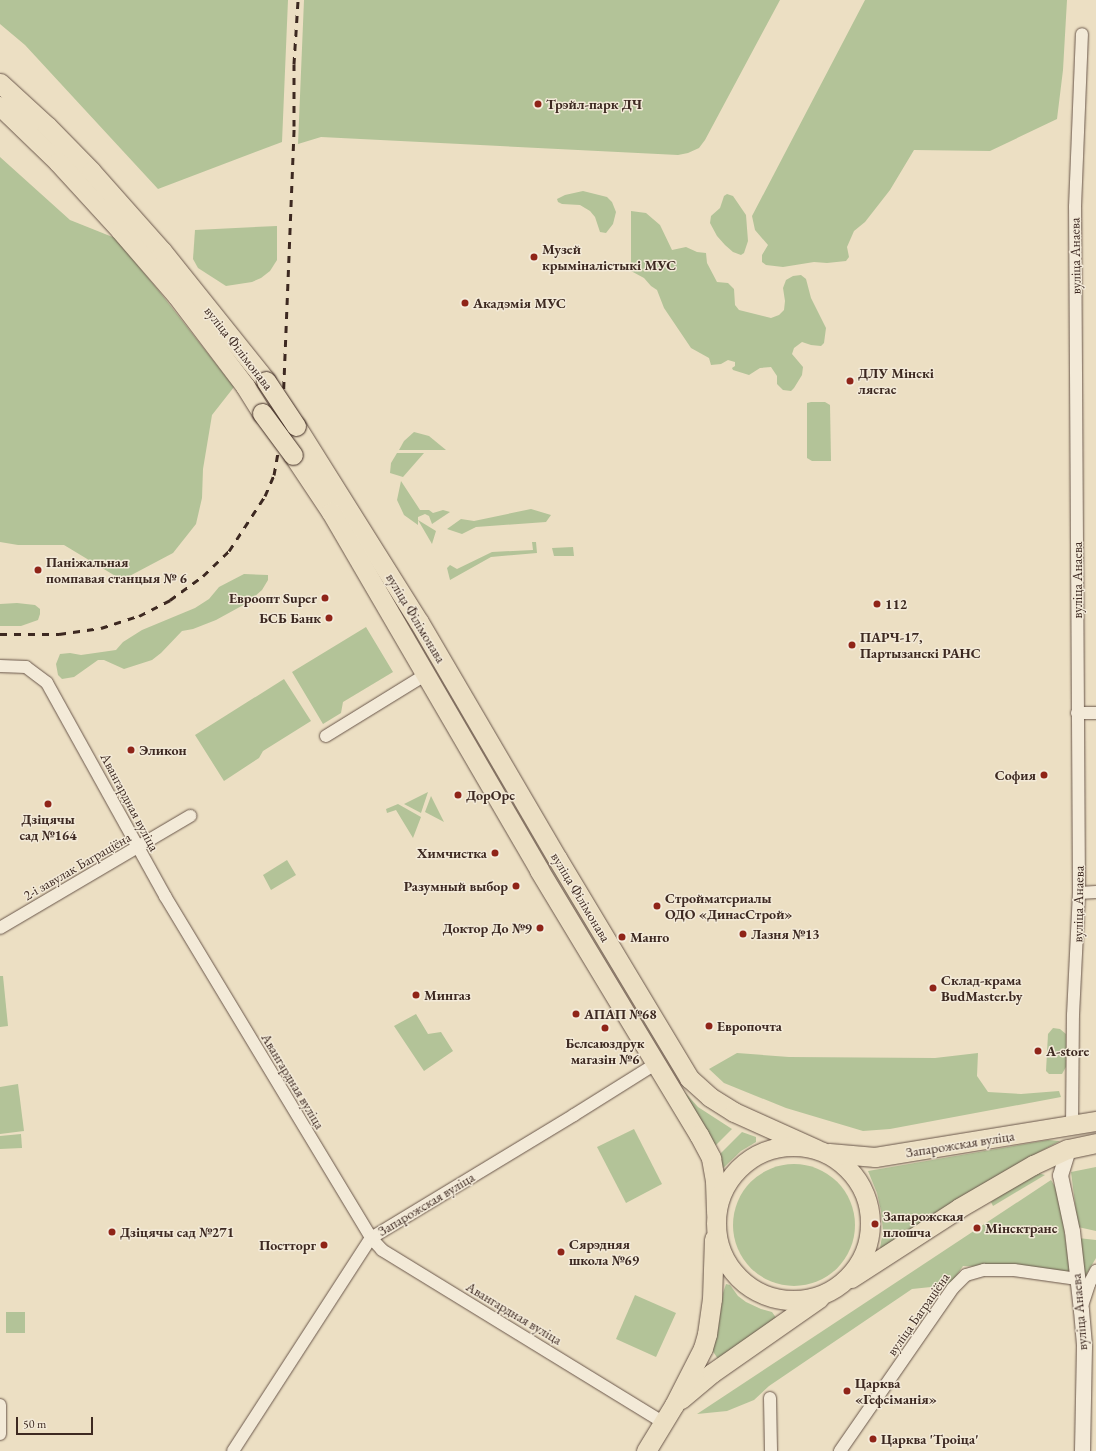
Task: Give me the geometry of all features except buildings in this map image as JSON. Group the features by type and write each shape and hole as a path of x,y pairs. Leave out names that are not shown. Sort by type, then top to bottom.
{"main road":[{"name":"вуліца Філімонава","path":"0,83 47,126 91,171 162,251 266,381 296,426 419,622 557,858 689,1078 710,1098 734,1112 820,1150"},
{"name":"вуліца Філімонава","path":"0,106 58,162 130,242 186,308 245,386 331,512 539,870 657,1063 711,1158 715,1181 716,1218"},
{"path":"402,632 419,622"},
{"name":"Запарожская вуліца","path":"820,1150 846,1156 875,1157 1096,1121"},
{"path":"674,1405 712,1372 834,1288 959,1208 1033,1165 1068,1149 1096,1143"},
{"path":"646,1451 674,1405 703,1348 707,1334 712,1299 716,1218 720,1197 728,1182 738,1169 751,1158 783,1146 800,1146 820,1150 838,1160 849,1170 858,1183 865,1197 869,1213 869,1229 864,1252 853,1272 834,1288 809,1298 789,1300 770,1296 753,1288 738,1276 726,1260 718,1242 716,1218"}],"street":[{"name":"вуліца Анаева","path":"1072,1126 1073,1015 1079,893 1075,207 1082,34"},
{"name":"Авангардная вуліца","path":"0,666 26,667 47,683 138,848 371,1238 382,1250 663,1422"},
{"path":"326,736 425,675"},
{"path":"1077,713 1096,713"},
{"name":"2-і завулак Баграціёна","path":"0,928 190,816"},
{"path":"1079,893 1096,892"},
{"name":"Запарожская вуліца","path":"233,1451 371,1238 657,1063"},
{"name":"вуліца Анаева","path":"1068,1149 1060,1175 1069,1217 1084,1346 1082,1451"},
{"path":"1033,1165 1060,1175"},
{"name":"вуліца Баграціёна","path":"840,1451 953,1288 966,1275 984,1270 1014,1270 1077,1279"},
{"path":"1081,1310 1089,1284 1095,1273"},
{"path":"770,1398 771,1451"},
{"path":"0,1405 0,1434"}],"green space":[{"path":"0,0 288,0 282,142 158,189 25,45 0,24"},
{"path":"304,0 780,0 705,140 699,148 688,153 678,155 321,137 298,144"},
{"path":"865,0 1067,0 1063,70 1057,119 990,151 914,150 890,190 865,222 854,231 847,247 849,257 846,261 827,263 814,262 783,267 766,265 762,262 762,255 768,245 755,230 752,216"},
{"path":"0,157 70,220 115,238 159,291 234,387 212,415 203,469 202,498 196,524 173,553 122,580 64,545 18,545 0,542"},
{"path":"583,191 607,197 612,202 616,212 613,224 606,233 600,232 595,217 590,211 580,205 562,204 558,202 557,199 565,195"},
{"path":"727,194 733,196 746,215 748,241 744,253 741,255 733,252 725,245 717,236 710,223 711,216 720,208 724,196"},
{"path":"631,211 646,213 660,225 672,250 686,247 697,252 706,253 707,263 717,282 728,283 734,289 735,305 739,310 771,318 779,315 784,310 785,301 783,288 786,280 793,276 801,275 806,279 811,298 826,328 824,343 821,346 802,342 794,348 792,354 803,367 802,375 791,391 783,390 777,384 777,376 771,367 760,368 749,375 733,370 732,368 735,366 735,362 728,360 721,364 711,365 709,358 691,348 664,308 657,290 644,278 631,271"},
{"path":"277,226 277,260 270,271 261,278 252,282 226,286 198,268 193,259 195,230"},
{"path":"825,402 830,405 831,461 812,461 807,458 807,403"},
{"path":"414,432 429,436 446,450 399,450 404,441"},
{"path":"397,453 424,453 403,477 390,473 391,463"},
{"path":"401,481 420,510 429,510 433,513 443,510 450,512 432,524 429,516 425,514 418,517 418,525 404,515 397,500"},
{"path":"531,509 551,515 546,522 476,527 462,534 447,529 461,519 474,521"},
{"path":"418,520 436,531 432,544"},
{"path":"532,542 536,542 537,553 491,557 450,580 447,568 450,565 457,569 492,552 533,550"},
{"path":"573,547 574,556 554,556 552,548"},
{"path":"244,574 268,575 268,580 262,590 247,603 216,620 193,629 182,631 161,653 152,660 124,669 104,660 98,660 74,677 62,679 58,675 56,664 60,654 70,653 81,655 116,650 123,642 142,630 195,608 209,599 219,587"},
{"path":"17,603 35,605 40,609 38,620 21,626 0,626 0,604"},
{"path":"366,627 393,672 343,702 341,713 323,724 292,672"},
{"path":"284,679 311,721 263,751 259,758 224,781 195,735"},
{"path":"428,792 421,813 404,804"},
{"path":"431,796 444,822 425,812"},
{"path":"398,804 421,817 413,838 396,810 387,813 386,809"},
{"path":"287,860 296,875 271,890 263,875"},
{"path":"0,976 3,976 8,1026 0,1027"},
{"path":"416,1014 428,1034 441,1032 453,1051 424,1071 394,1026"},
{"path":"1053,1028 1060,1029 1066,1034 1066,1067 1062,1074 1049,1074 1046,1071 1048,1034"},
{"path":"737,1053 789,1057 935,1058 978,1053 977,1076 988,1092 1021,1094 1059,1091 1061,1097 890,1129 863,1131 786,1108 724,1083 709,1069"},
{"path":"18,1084 24,1131 0,1134 0,1087"},
{"path":"681,1088 698,1107 732,1129 713,1148"},
{"path":"634,1129 662,1184 626,1203 597,1147"},
{"path":"742,1132 756,1137 756,1142 741,1151 719,1172 716,1158"},
{"path":"21,1134 22,1148 0,1149 0,1136"},
{"path":"1048,1140 1060,1141 1043,1150 883,1251 880,1248 883,1231 881,1211 877,1193 868,1171"},
{"path":"794,1164 818,1168 837,1182 851,1201 855,1225 851,1249 837,1268 818,1282 794,1286 770,1282 751,1268 737,1249 733,1225 737,1201 751,1182 770,1168"},
{"path":"1096,1167 1096,1231 1078,1227 1071,1172"},
{"path":"1038,1173 1045,1175 993,1206 991,1202 1028,1177"},
{"path":"1051,1180 1059,1193 1070,1272 963,1266 950,1285 912,1289 769,1386 754,1400 727,1411 697,1414"},
{"path":"1078,1238 1096,1240 1096,1258 1083,1280"},
{"path":"726,1284 730,1285 738,1296 746,1302 772,1312 777,1319 718,1359 712,1350 718,1329 723,1293"},
{"path":"635,1295 676,1313 656,1357 616,1339"},
{"path":"6,1312 25,1312 25,1333 6,1333"}],"railway":[{"path":"0,634 59,634 101,628 139,616 170,600 203,576 229,551 265,496 274,475 282,430 294,126 294,64 298,0"}],"place":[{"name":"Трэйл-парк ДЧ","path":"538,104"},
{"name":"Музей крыміналістыкі МУС","path":"534,257"},
{"name":"Акадэмія МУС","path":"465,303"},
{"name":"ДЛУ Мінскі лясгас","path":"850,381"},
{"name":"Паніжальная помпавая станцыя № 6","path":"38,570"},
{"name":"Евроопт Super","path":"325,598"},
{"name":"112","path":"877,604"},
{"name":"БСБ Банк","path":"329,618"},
{"name":"ПАРЧ-17, Партызанскі РАНС","path":"852,645"},
{"name":"Эликон","path":"131,750"},
{"name":"София","path":"1044,775"},
{"name":"ДорОрс","path":"458,795"},
{"name":"Дзіцячы сад №164","path":"48,804"},
{"name":"Химчистка","path":"495,853"},
{"name":"Разумный выбор","path":"516,886"},
{"name":"Стройматериалы ОДО «ДинасСтрой»","path":"657,906"},
{"name":"Доктор До №9","path":"540,928"},
{"name":"Лазня №13","path":"743,934"},
{"name":"Манго","path":"622,937"},
{"name":"Склад-крама BudMaster.by","path":"933,988"},
{"name":"Мингаз","path":"416,995"},
{"name":"АПАП №68","path":"576,1014"},
{"name":"Европочта","path":"709,1026"},
{"name":"Белсаюздрук магазін №6","path":"605,1028"},
{"name":"А-store","path":"1038,1051"},
{"name":"Запарожская плошча","path":"875,1224"},
{"name":"Мінсктранс","path":"977,1228"},
{"name":"Дзіцячы сад №271","path":"112,1232"},
{"name":"Постторг","path":"324,1245"},
{"name":"Сярэдняя школа №69","path":"561,1252"},
{"name":"Царква «Гефсіманія»","path":"847,1391"},
{"name":"Царква 'Троіца'","path":"873,1439"}]}
